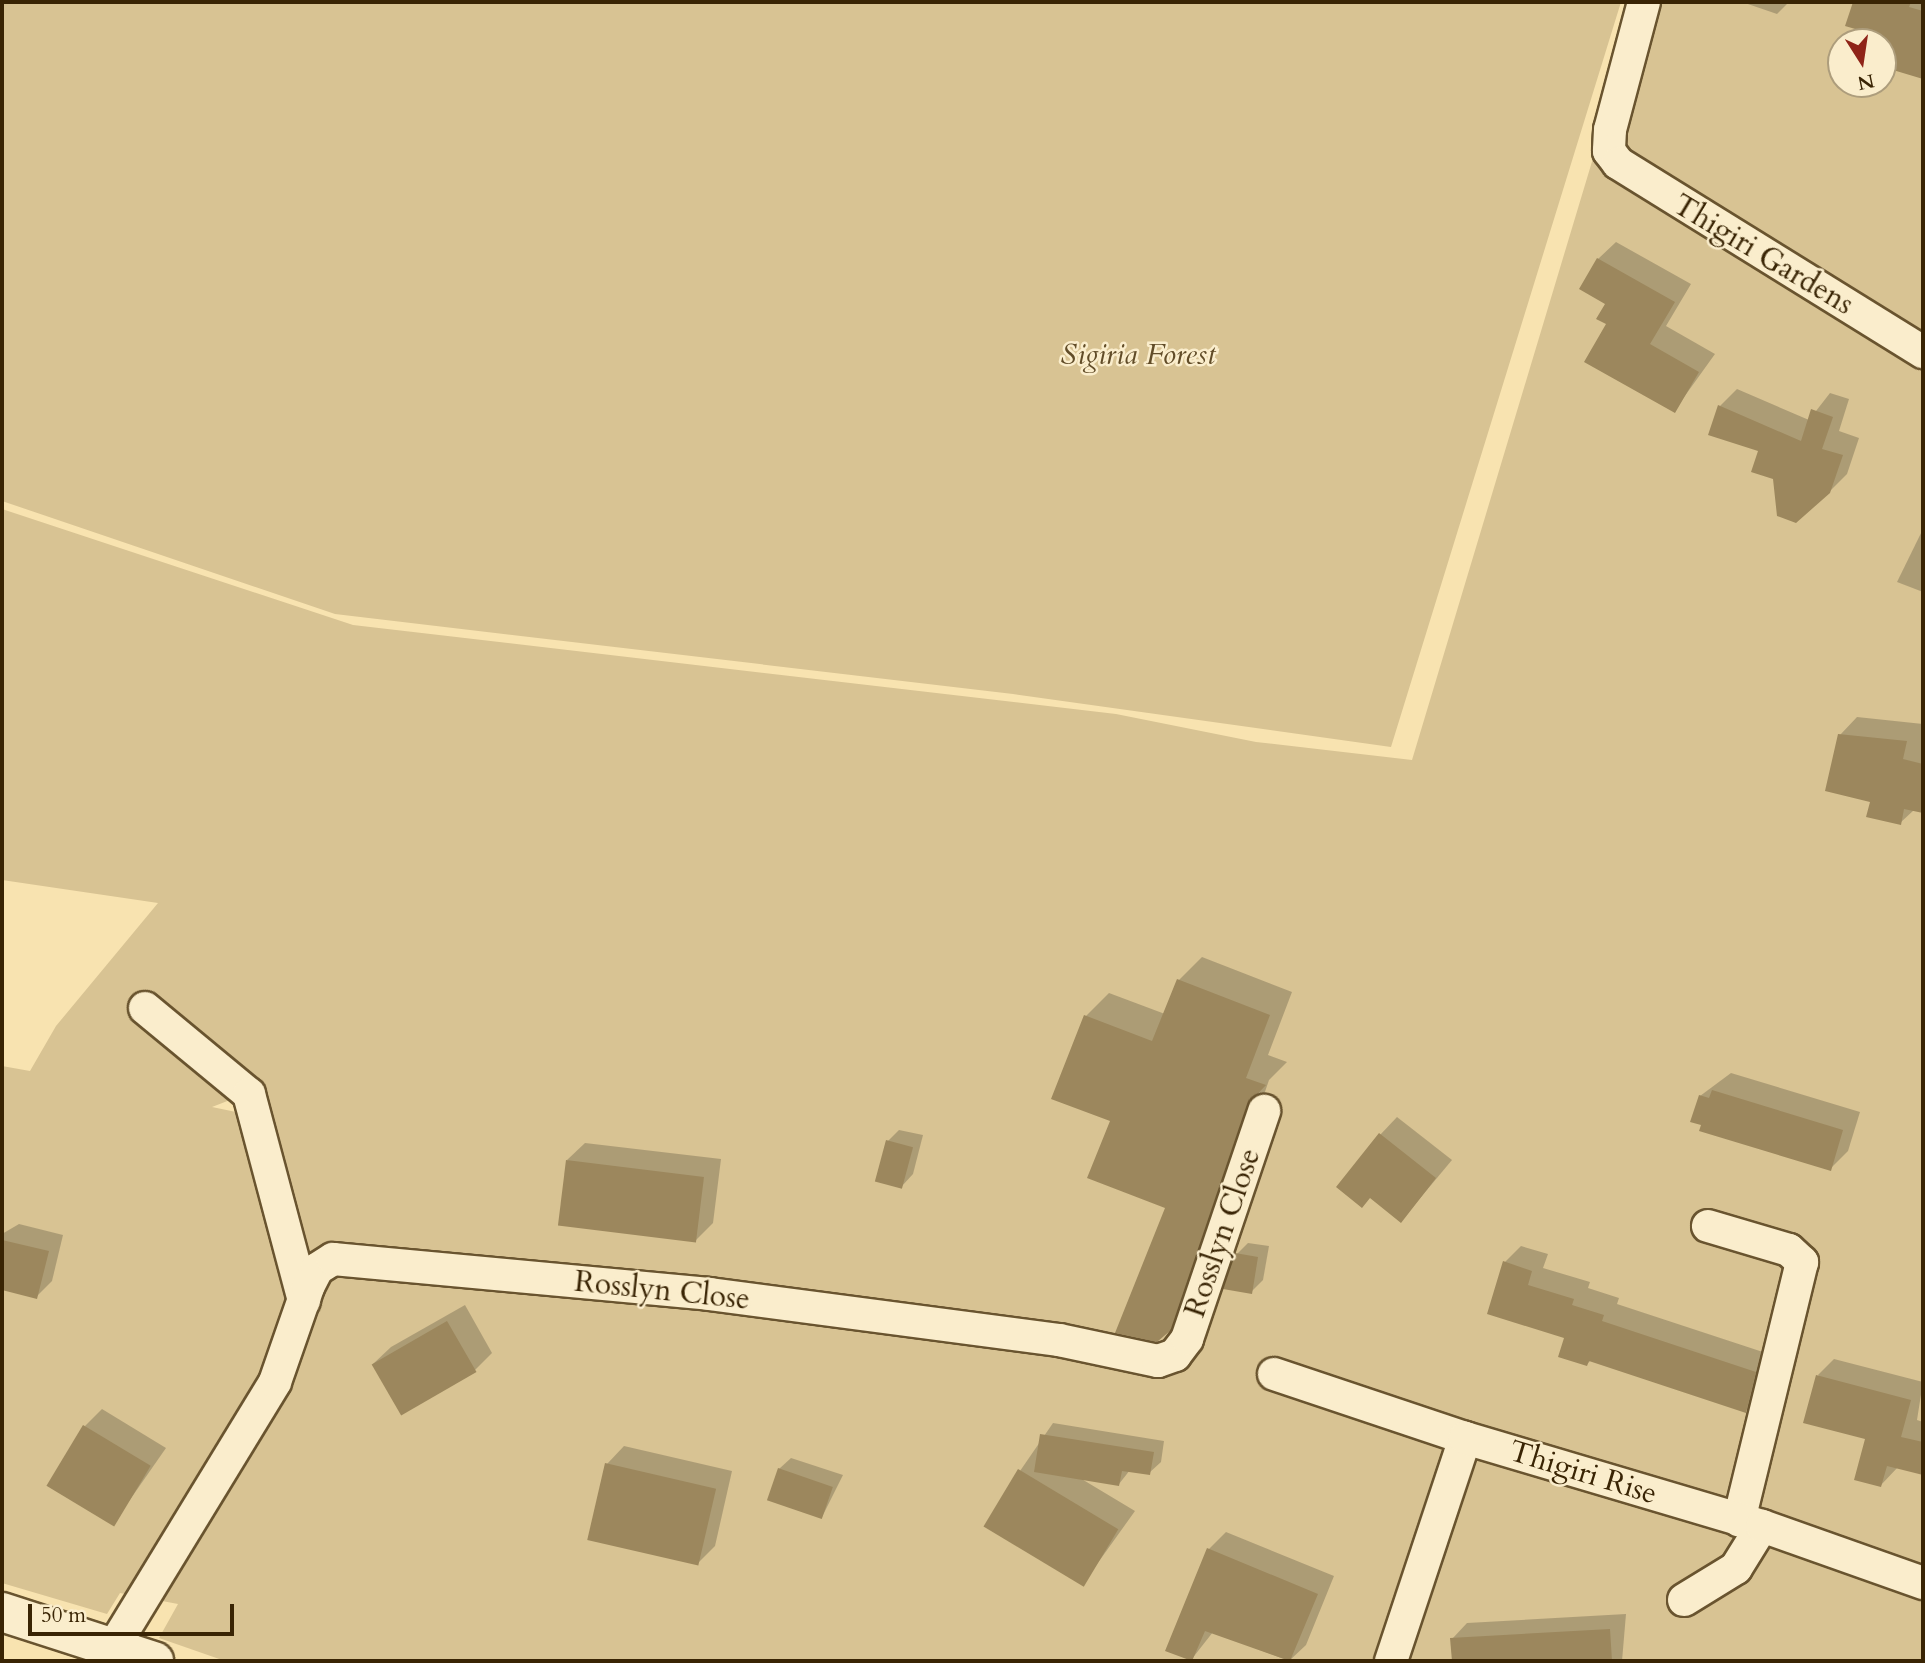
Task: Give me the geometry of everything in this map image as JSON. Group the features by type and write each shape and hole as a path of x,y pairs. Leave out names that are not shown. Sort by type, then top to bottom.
{"main road":[{"path":"2,1612 114,1646 153,1661"}],"street":[{"name":"Thigiri Gardens","path":"1644,2 1609,151 1632,176 1923,352"},
{"path":"145,1008 249,1094 304,1301"},
{"name":"Rosslyn Close","path":"114,1646 275,1382 317,1269 353,1258 709,1294 1059,1340 1158,1361 1175,1355 1187,1339 1264,1111"},
{"path":"1684,1600 1736,1568 1751,1523 1802,1262 1789,1250 1707,1226"},
{"path":"1274,1374 1465,1438 1391,1661"},
{"name":"Thigiri Rise","path":"1465,1438 1751,1523 1923,1583"}],"green space":[{"name":"Sigiria Forest","path":"2,2 1621,2 1391,747 1013,694 335,614 2,501"},
{"path":"1640,2 1923,2 1923,1661 225,1661 159,1638 178,1604 120,1593 107,1614 2,1583 2,1066 30,1071 56,1026 158,903 2,880 2,509 353,625 1116,714 1256,742 1412,760","holes":["253,1091 260,1120 239,1128 236,1112 212,1107"]}],"building":[{"path":"1853,2 1911,2 1909,7 1923,11 1923,79 1897,71 1897,28 1845,26"},
{"path":"1597,258 1675,302 1650,344 1699,372 1675,413 1584,362 1606,324 1596,319 1605,304 1579,289"},
{"path":"1718,405 1801,441 1811,409 1833,417 1822,449 1843,455 1830,493 1796,523 1777,516 1773,479 1751,472 1758,451 1708,435"},
{"path":"1838,734 1907,741 1903,759 1923,764 1923,813 1904,809 1901,825 1866,817 1870,802 1825,791"},
{"path":"1177,979 1270,1015 1246,1078 1266,1085 1247,1105 1171,1330 1157,1342 1115,1333 1165,1208 1087,1178 1110,1121 1051,1099 1084,1015 1152,1041"},
{"path":"1712,1090 1843,1130 1831,1171 1699,1131 1701,1125 1690,1122 1699,1095 1709,1098"},
{"path":"1379,1133 1436,1178 1401,1223 1370,1198 1362,1208 1336,1187"},
{"path":"886,1140 913,1147 902,1189 875,1182"},
{"path":"566,1160 704,1177 696,1242 558,1226"},
{"path":"2,1240 49,1251 37,1299 2,1290"},
{"path":"1235,1253 1258,1257 1252,1294 1223,1289"},
{"path":"1503,1261 1532,1271 1528,1285 1574,1299 1572,1305 1604,1315 1602,1321 1756,1372 1746,1413 1589,1361 1587,1366 1558,1357 1564,1338 1487,1314"},
{"path":"447,1321 476,1372 401,1416 372,1364"},
{"path":"1816,1375 1911,1400 1901,1437 1923,1442 1923,1475 1887,1466 1881,1487 1854,1480 1865,1439 1803,1423"},
{"path":"83,1425 151,1466 114,1527 46,1486"},
{"path":"1040,1434 1154,1452 1150,1475 1122,1471 1119,1486 1034,1472"},
{"path":"605,1463 716,1489 698,1566 587,1540"},
{"path":"778,1468 833,1487 822,1519 767,1500"},
{"path":"1018,1469 1118,1529 1084,1587 983,1526"},
{"path":"1207,1548 1318,1594 1290,1661 1205,1631 1192,1661 1165,1651"},
{"path":"1610,1629 1612,1661 1452,1661 1450,1638"}]}
